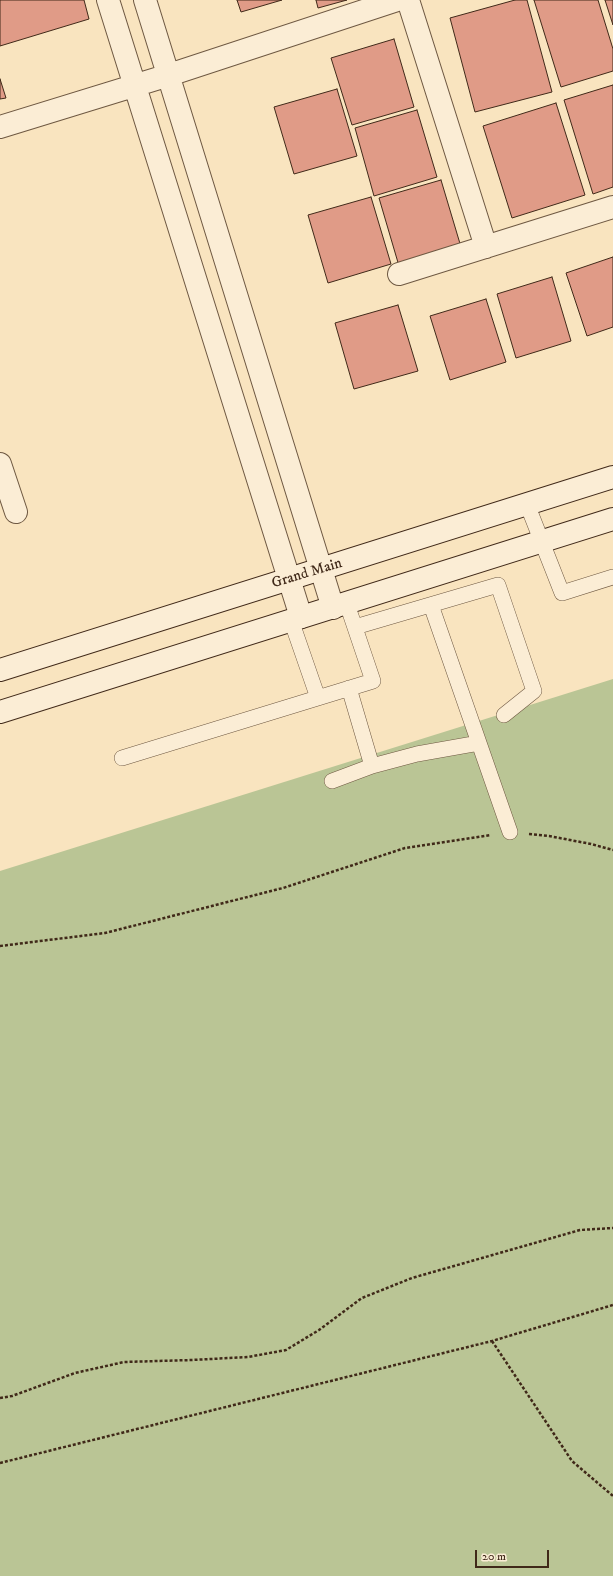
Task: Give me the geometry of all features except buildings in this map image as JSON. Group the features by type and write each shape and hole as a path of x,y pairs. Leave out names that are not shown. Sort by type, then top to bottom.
{"street":[{"path":"108,0 136,85 290,579 296,619"},
{"path":"146,0 322,569 340,606"},
{"path":"0,127 169,75 397,0"},
{"path":"408,0 486,247"},
{"path":"399,274 613,207"},
{"path":"251,455 284,445"},
{"path":"0,464 16,512"},
{"name":"Grand Main","path":"0,670 613,477"},
{"path":"0,712 613,519"}],"lane":[{"path":"527,504 562,593 613,577"},
{"path":"355,627 498,585 534,691 504,715"},
{"path":"431,605 510,832"},
{"path":"122,758 373,681 355,627 340,606"},
{"path":"296,619 318,698"},
{"path":"349,688 372,766"},
{"path":"332,781 372,766 417,754 479,743"}],"path":[{"path":"0,946 105,933 283,888 405,848 510,832 549,836 613,850"},
{"path":"0,1398 12,1396 75,1373 124,1362 248,1357 286,1350 319,1330 362,1298 412,1278 580,1230 613,1228"},
{"path":"0,1463 492,1341 613,1305"},
{"path":"492,1341 572,1460 613,1496"}],"green space":[{"path":"613,679 613,1576 0,1576 0,871"}]}
